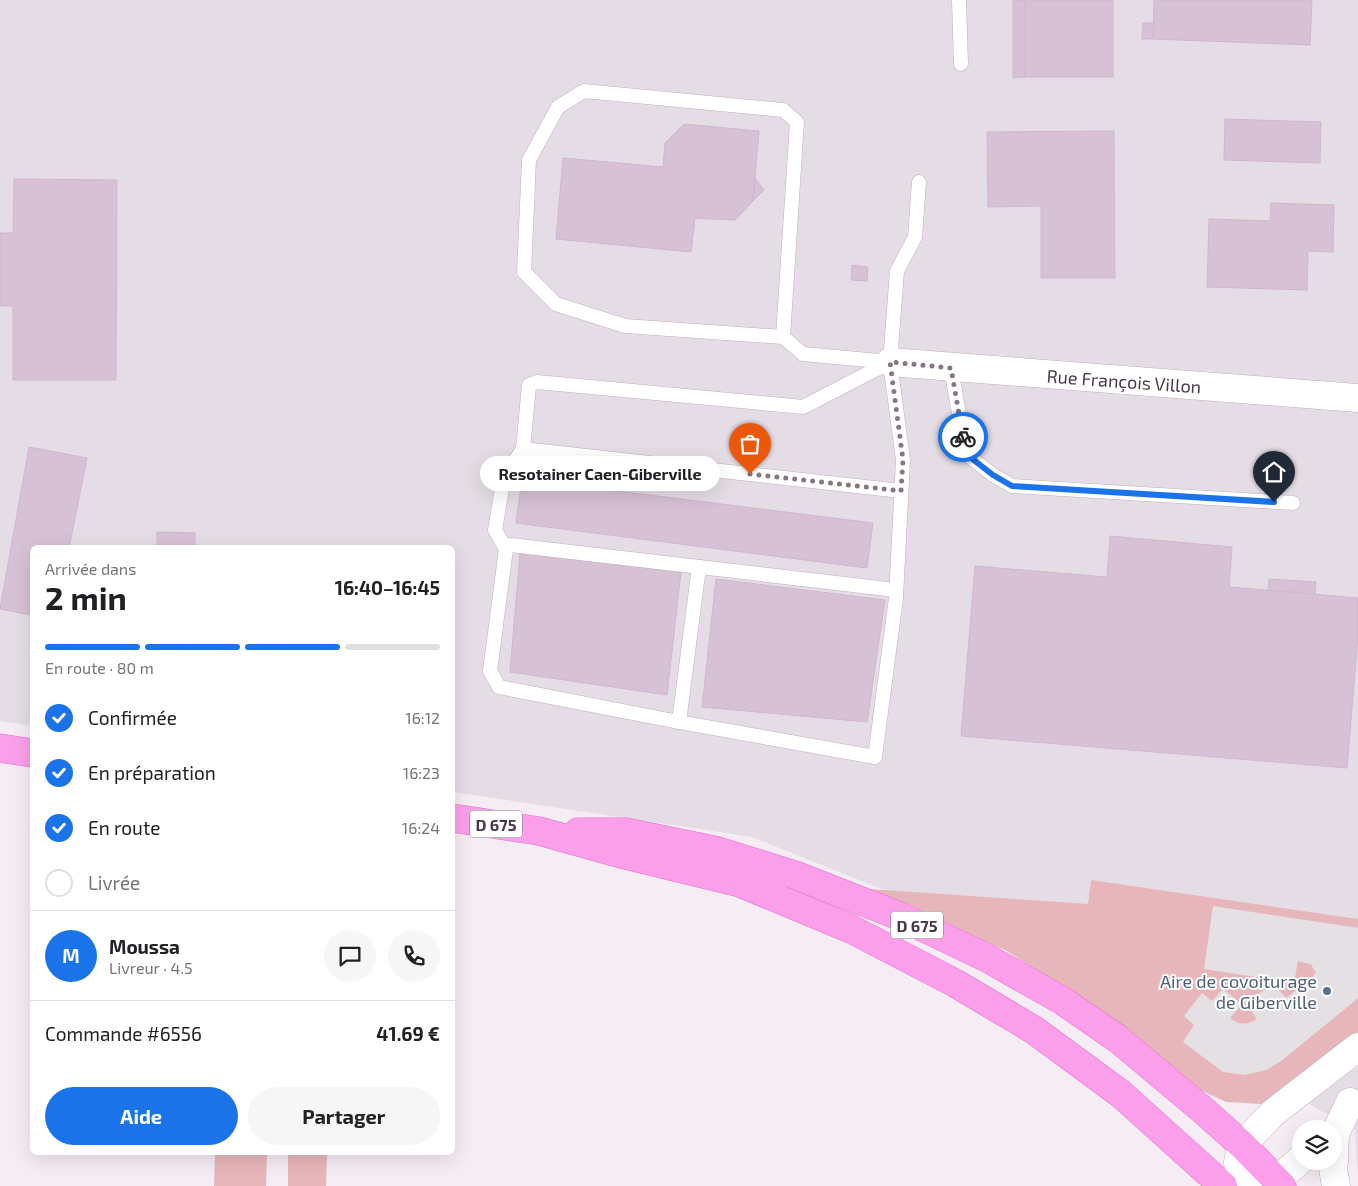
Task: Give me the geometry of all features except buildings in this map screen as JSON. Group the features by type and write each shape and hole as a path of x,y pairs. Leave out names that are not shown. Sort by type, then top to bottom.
{"main road":[{"path":"0,748 30,753"},
{"name":"D 675","path":"455,818 538,831 740,883 851,929 955,983 1034,1030 1121,1094 1197,1161 1235,1183"},
{"name":"D 675","path":"538,831 626,832 718,851 795,875 897,916 987,958 1063,1001 1118,1039 1204,1111 1279,1182"}],"street":[{"name":"Rue François Villon","path":"890,362 1358,398"},
{"path":"1292,1168 1279,1182 1235,1183 1242,1145 1273,1113 1358,1047"},
{"path":"1335,1120 1354,1097"},
{"path":"1342,1120 1354,1097"},
{"path":"1335,1170 1336,1186"}],"lane":[{"path":"960,0 961,64"},
{"path":"783,337 797,122 783,110 584,91 558,107 529,160 524,272 556,304 625,326 783,337 803,354 890,362"},
{"path":"890,362 803,407 537,382 529,385 523,448 504,477 495,530 506,549 490,671 499,687 875,757 896,590 903,460 890,362 897,271 916,236 918,182"},
{"path":"951,368 966,454 993,475 1012,486 1293,503"},
{"path":"523,448 901,491"},
{"path":"506,549 512,545 896,590"},
{"path":"679,722 699,567"}],"shaded area":[{"path":"0,0 1358,0 1358,1172 1355,1130 1342,1123 1342,1120 1337,1120 1001,937 752,837 455,792 455,545 30,545 30,726 0,721"},
{"path":"1091,880 1358,919 1358,928 1213,907 1294,983 1297,961 1311,964 1316,973 1308,982 1286,998 1246,1003 1257,1019 1247,1023 1240,1023 1230,1018 1223,989 1212,1001 1266,1070 1281,1061 1358,998 1358,1036 1294,1085 1262,1104 1226,1102 1194,1087 1099,1009 1005,950 855,888 1088,904"},
{"name":"Aire de covoiturage de Giberville","path":"1213,906 1358,928 1358,998 1281,1061 1266,1070 1244,1075 1223,1072 1183,1042 1194,1025 1184,1016 1202,993 1212,1001 1223,989 1242,1004 1230,1018 1237,1023 1248,1024 1257,1019 1246,1003 1273,984 1286,998 1308,982 1316,973 1311,964 1298,961 1294,983 1204,969"},
{"path":"215,1155 267,1155 266,1186 214,1186"},
{"path":"288,1155 327,1155 326,1186 288,1186"}],"way so far":[{"path":"750,474 901,491 903,460 890,362 951,368 963,437"}],"place":[{"name":"Resotainer Caen-Giberville","path":"750,474"},
{"name":"Aire de covoiturage de Giberville","path":"1327,991"}],"route":[{"path":"963,437 966,454 993,475 1012,486 1274,502"}]}
